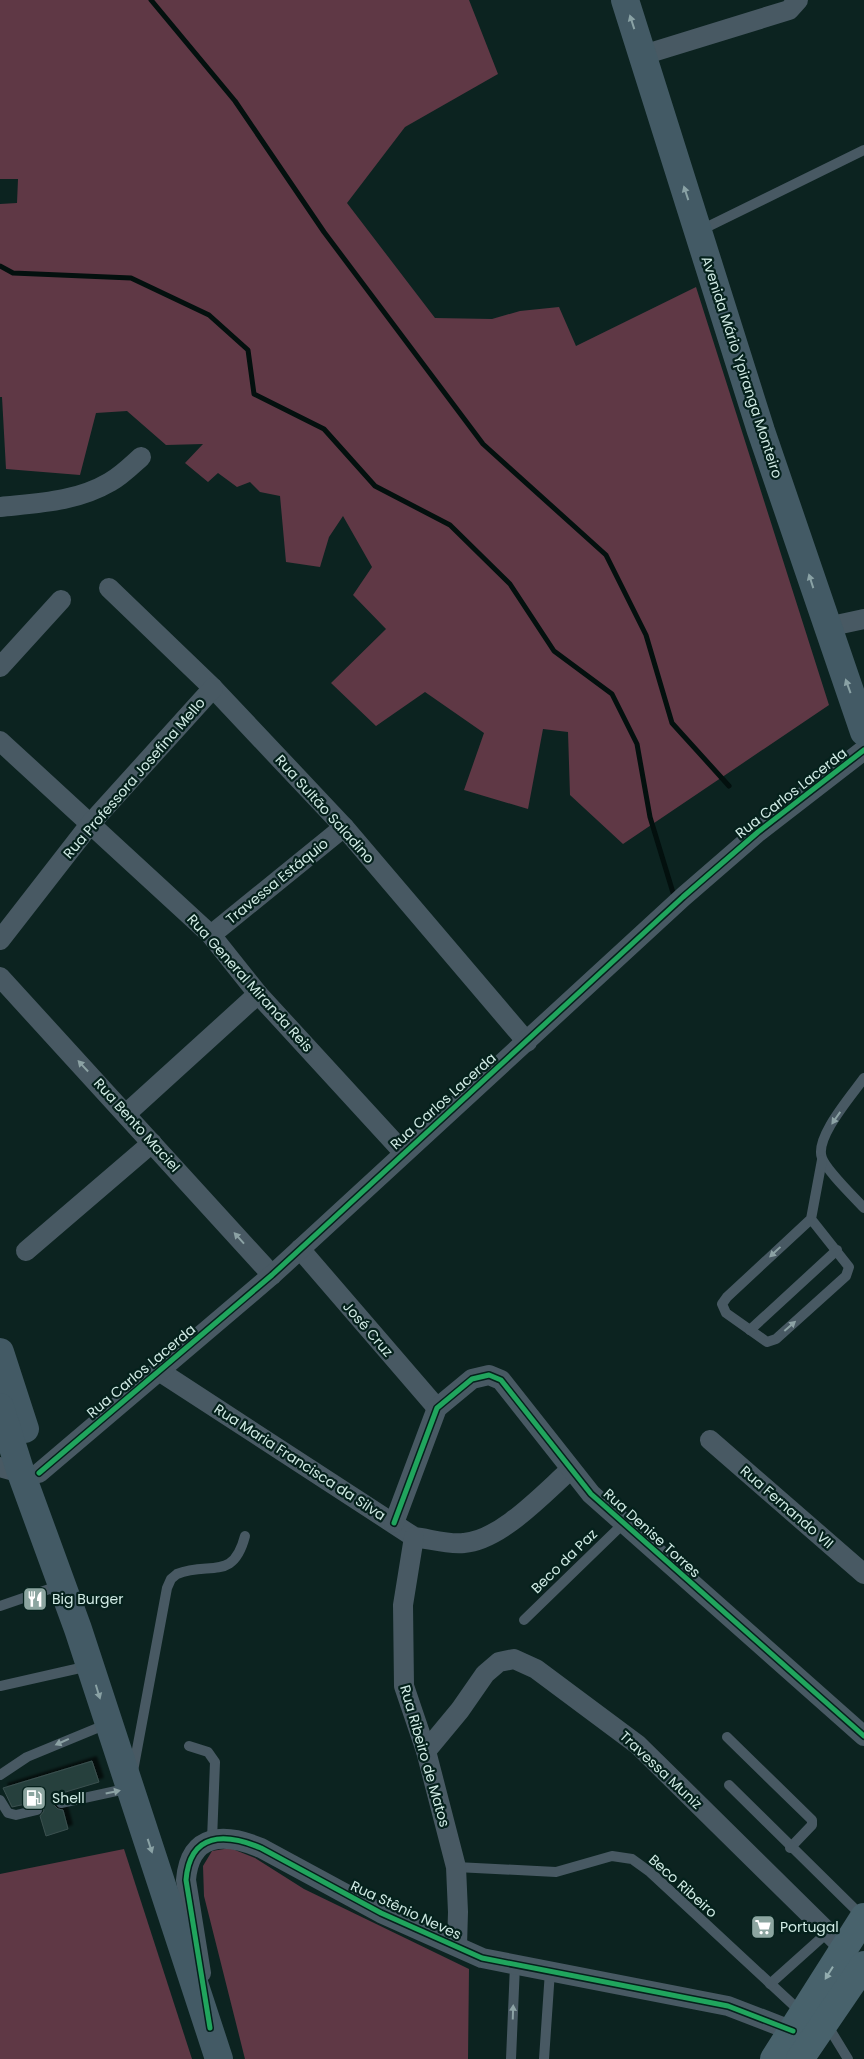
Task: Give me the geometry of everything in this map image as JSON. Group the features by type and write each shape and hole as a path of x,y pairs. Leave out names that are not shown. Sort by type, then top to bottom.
{"main road":[{"name":"Avenida Mário Ypiranga Monteiro","path":"625,0 698,232 827,627 864,732"},
{"path":"0,1352 20,1471 78,1629 107,1724 220,2059"},
{"path":"0,1406 20,1471 78,1629"},
{"path":"774,2059 807,2022 864,1918"},
{"path":"800,2059 807,2022"}],"street":[{"path":"642,56 789,10 798,0"},
{"path":"0,506 53,502 76,497 112,482 141,457"},
{"name":"Rua Sultão Saladino","path":"109,588 213,688 344,827 527,1042"},
{"path":"0,667 61,600"},
{"path":"827,627 864,619"},
{"name":"Rua Professora Josefina Mello","path":"0,940 91,823 213,688"},
{"name":"Rua General Miranda Reis","path":"0,741 211,935 258,994 403,1152"},
{"name":"Rua Carlos Lacerda","path":"20,1471 159,1371 300,1249 403,1152 527,1042 683,897 758,832 864,750"},
{"name":"Travessa Estáquio","path":"211,935 344,827"},
{"name":"Rua Bento Maciel","path":"0,977 127,1113 272,1274"},
{"path":"127,1113 258,994"},
{"path":"26,1251 152,1142"},
{"name":"José Cruz","path":"300,1249 437,1408"},
{"name":"Rua Maria Francisca da Silva","path":"159,1371 414,1537 463,1544 485,1538 504,1526 570,1470"},
{"name":"Rua Denise Torres","path":"437,1408 472,1379 489,1375 501,1380 570,1470 591,1494 864,1736"},
{"path":"394,1524 437,1408"},
{"name":"Rua Fernando VII","path":"710,1440 864,1574"},
{"name":"Rua Ribeiro de Matos","path":"414,1537 403,1605 404,1686 426,1751 456,1867 457,1946"},
{"name":"Travessa Muniz","path":"426,1751 460,1710 485,1674 499,1662 514,1659 536,1669 638,1745 846,1948"},
{"path":"210,2028 186,1880 188,1865 193,1853 202,1844 212,1840"},
{"name":"Rua Stênio Neves","path":"212,1840 241,1840 261,1848 381,1913 482,1958 807,2022"}],"lane":[{"path":"698,232 864,150"},
{"path":"811,1219 849,1267 846,1276 776,1339 766,1342 726,1313 722,1304 727,1297 811,1219 822,1160 820,1150 825,1134 864,1078"},
{"path":"822,1160 864,1208"},
{"path":"750,1330 837,1250"},
{"name":"Beco da Paz","path":"524,1620 624,1523"},
{"path":"61,1803 130,1788 167,1588 171,1579 177,1574 230,1564 238,1558 245,1536"},
{"path":"0,1606 62,1585"},
{"path":"0,1686 90,1666"},
{"path":"0,1775 28,1757 107,1724"},
{"path":"727,1737 812,1820 812,1825 790,1848"},
{"path":"189,1746 208,1752 215,1762 212,1840"},
{"path":"729,1786 790,1848 864,1918"},
{"path":"0,1800 8,1813 16,1815 38,1810"},
{"name":"Beco Ribeiro","path":"456,1867 556,1872 612,1856 632,1859 650,1872 848,2059"},
{"path":"770,1984 846,1948"},
{"path":"511,2059 515,1964"},
{"path":"544,2059 550,1972"}],"shaded area":[{"path":"0,0 469,0 498,74 405,127 347,203 435,318 492,319 520,311 559,307 576,346 696,287 829,705 623,844 570,795 568,732 543,729 528,809 464,790 484,733 425,692 376,726 331,683 386,629 353,595 372,567 343,516 329,537 320,567 286,562 280,496 260,492 250,482 237,487 218,473 208,482 185,463 203,444 166,445 127,411 96,413 80,475 6,469 2,397 0,397 0,204 17,203 18,179 0,179"},
{"path":"230,1848 255,1858 304,1889 469,1969 468,2059 245,2059 204,1896 203,1866 212,1851"},
{"path":"124,1849 192,2059 0,2059 0,1874"}],"building":[{"name":"Shell","path":"92,1761 99,1782 59,1794 54,1805 58,1809 63,1810 68,1829 46,1836 40,1816 44,1811 42,1806 35,1802 12,1807 3,1788"}],"waterway":[{"path":"151,0 235,101 324,232 483,444 606,555 646,635 672,723 729,786"},
{"path":"0,266 13,273 131,278 209,315 248,350 254,394 324,429 375,486 450,525 510,584 554,651 612,694 637,744 650,817 674,896"}],"cycle path":[{"path":"39,1473 272,1275 683,897 758,832 864,750"},
{"path":"394,1523 437,1408 472,1379 489,1375 501,1380 591,1494 864,1736"},
{"path":"210,2028 186,1880 189,1864 194,1853 202,1845 212,1840 223,1839 248,1843 261,1848 381,1913 482,1958 728,2006 793,2031"}],"place":[{"name":"Big Burger","path":"35,1599"},
{"name":"Shell","path":"34,1798"},
{"name":"Portugal","path":"763,1927"}]}
